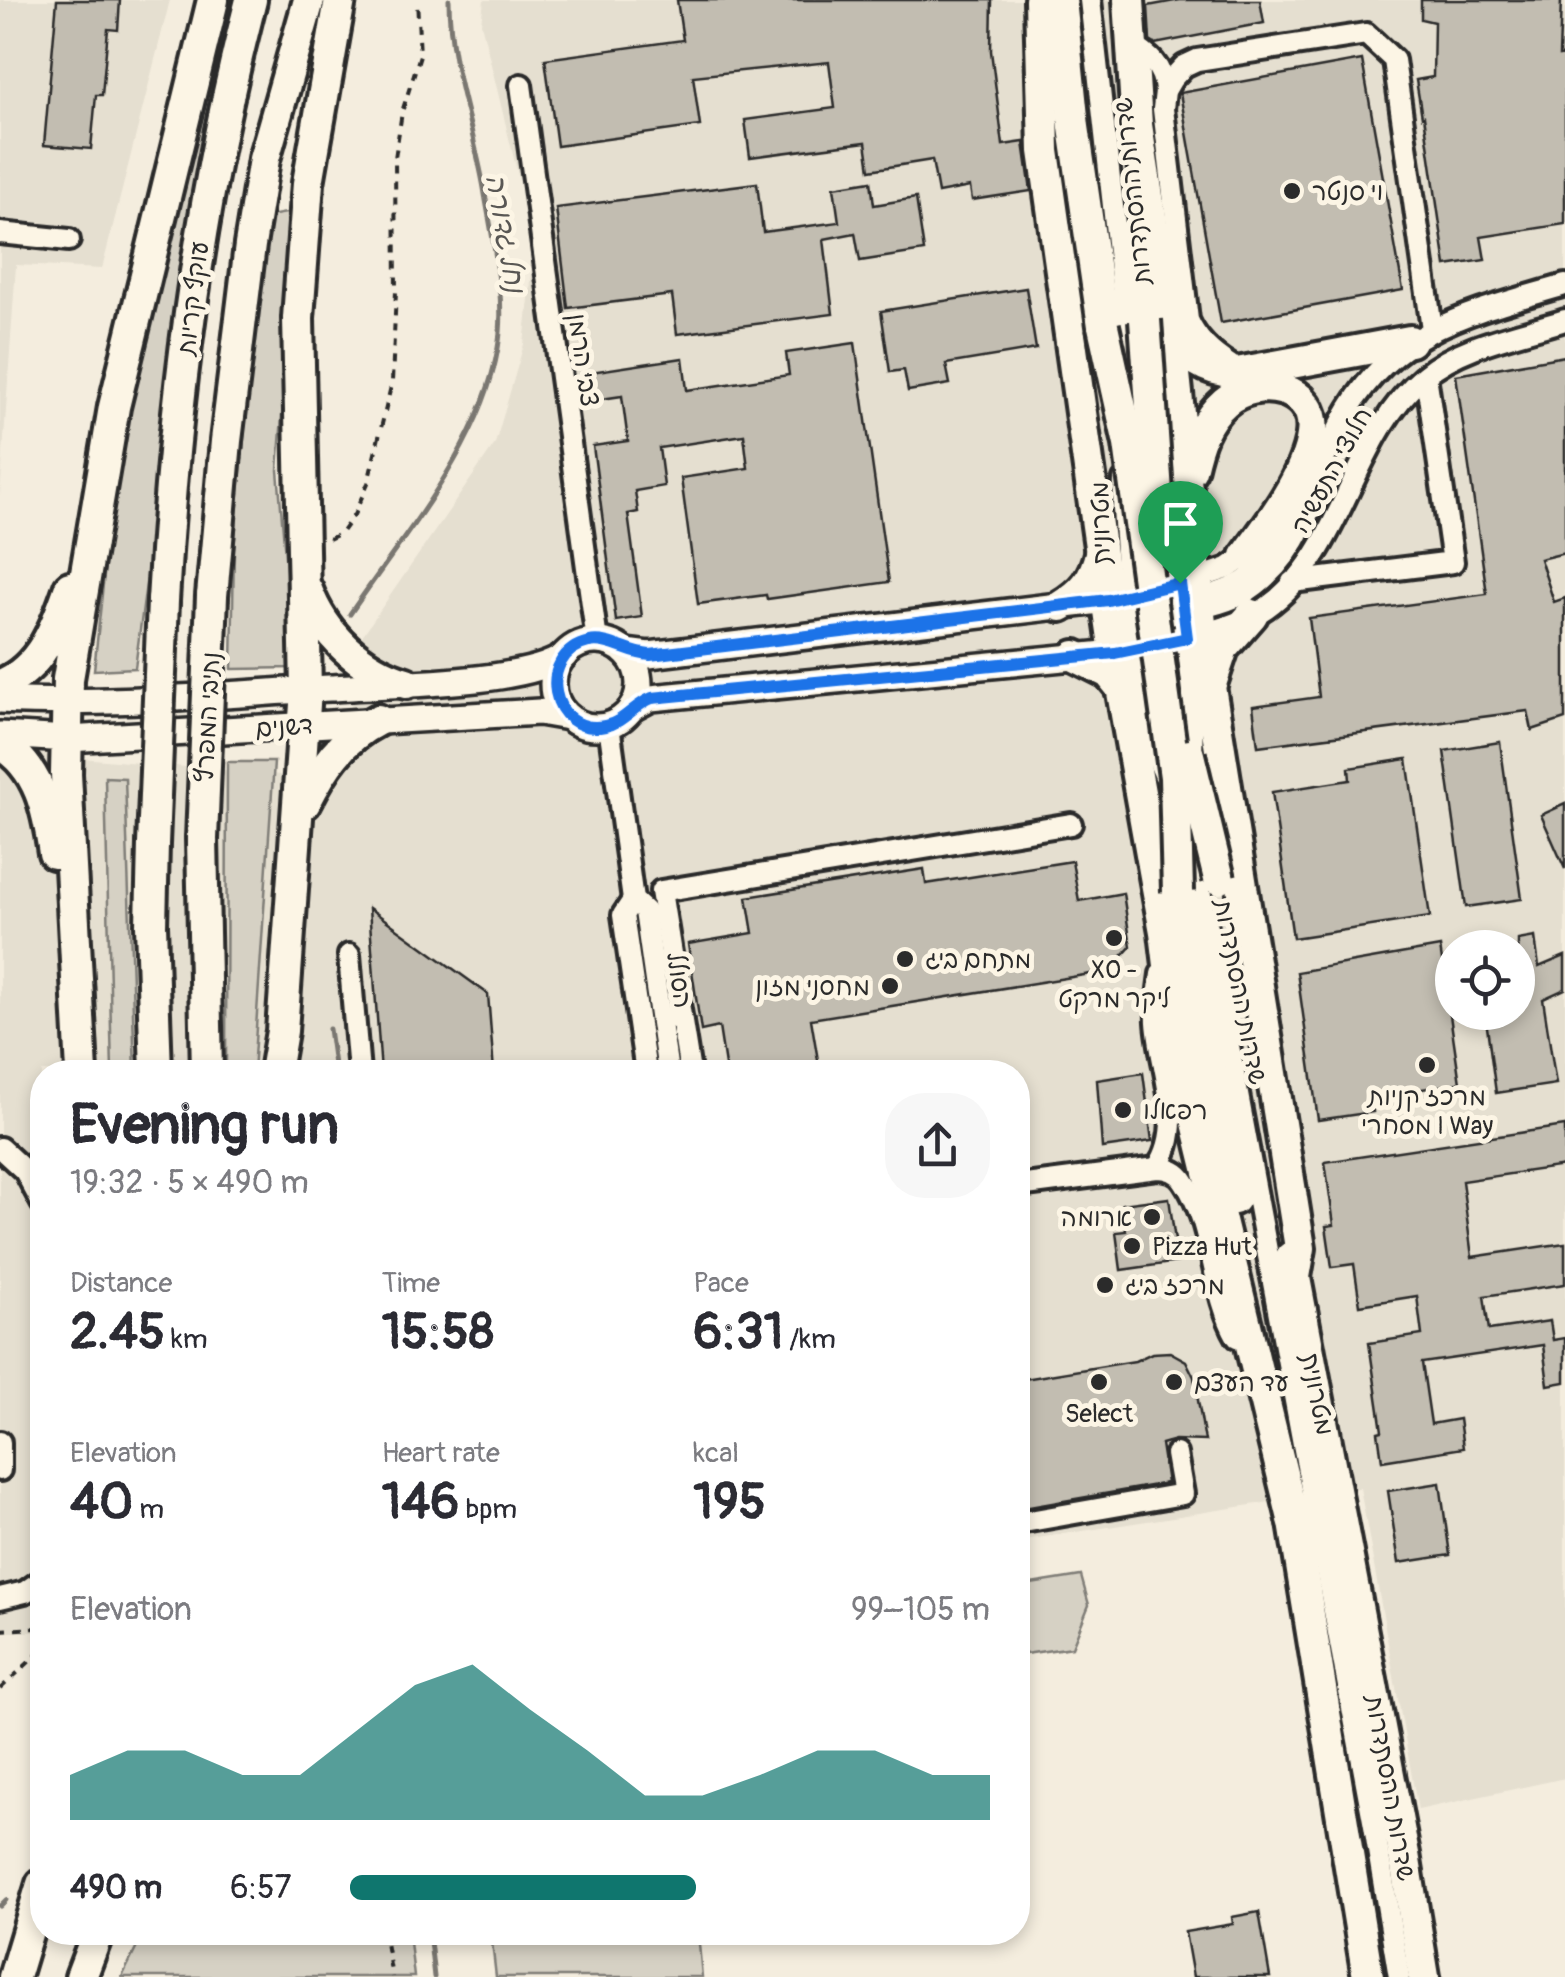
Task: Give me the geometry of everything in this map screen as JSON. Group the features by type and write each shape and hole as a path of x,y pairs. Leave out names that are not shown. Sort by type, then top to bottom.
{"highway":[{"path":"81,1060 66,774 68,679 114,407 214,0"},
{"name":"עוקף קריות","path":"163,601 176,436 200,237 214,150 251,0"},
{"name":"עוקף קריות","path":"212,596 250,245 269,141 308,0"},
{"path":"277,1060 305,725 298,368 301,264 308,183 340,0"},
{"path":"1040,0 1044,151 1101,551 1124,624 1122,689 1164,932 1179,1048 1294,1523"},
{"name":"שדרות ההסתדרות","path":"1061,0 1074,128 1103,326 1128,444 1176,777 1178,892 1294,1523 1368,1977"},
{"name":"שדרות ההסתדרות","path":"1120,0 1120,108 1157,325 1152,441 1174,650 1193,778 1219,879 1424,1977"},
{"path":"1129,0 1157,325 1187,487 1191,608 1210,694 1300,1248 1295,1277"},
{"path":"1157,325 1183,351 1210,368 1226,372 1251,371 1421,335"},
{"path":"1187,487 1202,432 1226,400 1259,387 1282,389 1304,400 1312,419 1311,443 1287,495 1246,556"},
{"path":"1124,624 1191,608 1240,590 1273,561 1297,530 1315,477"},
{"path":"0,685 25,671 52,634 96,514"},
{"path":"1061,606 1090,582 1101,551"},
{"path":"304,583 323,624 343,646 378,673 406,684"},
{"name":"נתיבי המפרץ","path":"207,1060 202,839 212,596"},
{"name":"נתיבי המפרץ","path":"156,1060 153,844 163,601"},
{"path":"1210,694 1224,648 1252,616"},
{"path":"1076,656 1109,673 1122,689"},
{"path":"295,824 328,760 349,739 378,720"},
{"path":"0,744 26,767 48,817 78,1000"},
{"path":"18,1966 30,1914"},
{"path":"18,1966 30,1925"},
{"path":"81,1977 93,1945"}],"main road":[{"path":"1061,606 1124,624 1076,656 652,698 609,726 583,725 568,717 556,700 554,689 557,667 564,656 584,643 597,641 625,652 650,655 1061,606"},
{"path":"625,652 639,676 638,696 632,708"},
{"name":"דשנים","path":"0,700 69,703 406,684 539,669 564,656"},
{"name":"דשנים","path":"0,735 68,739 539,712 568,717"}],"street":[{"path":"1032,0 1038,155 1065,301"},
{"name":"מטרונית","path":"1090,0 1134,394 1164,481 1191,608 1194,741 1187,820 1399,1977"},
{"path":"1165,91 1184,66 1197,60 1366,34 1394,60 1421,335"},
{"path":"1130,43 1159,67 1165,91 1166,149 1188,320 1207,348 1228,364 1251,371"},
{"name":"צבי הרמן","path":"521,85 597,641"},
{"path":"0,232 69,240"},
{"name":"חלוצי התעשיה","path":"1191,608 1220,572 1246,556 1286,517 1315,477 1358,395 1384,362 1421,335 1565,285"},
{"name":"חלוצי התעשיה","path":"1191,608 1252,616 1272,602 1292,582 1325,535 1386,420 1426,375 1467,351 1565,320"},
{"path":"1292,582 1453,562 1426,375"},
{"name":"מטרונית","path":"1134,394 1122,510 1124,624 1153,750 1187,820"},
{"name":"הסולל","path":"609,726 632,900 622,915 644,1060"},
{"path":"688,1060 661,891 1071,824"},
{"name":"הסולל","path":"632,900 645,910 666,1060"},
{"path":"1157,1168 1169,1146 1172,1121 1157,1023 1164,932"},
{"path":"348,955 358,1060"},
{"path":"659,1008 682,1022"},
{"path":"0,1148 30,1181"},
{"path":"1030,1184 1157,1168 1170,1170 1185,1182 1233,1330 1255,1370"},
{"path":"0,1442 0,1470"},
{"path":"1030,1521 1183,1494 1176,1454"},
{"path":"0,1598 30,1588"}],"path":[{"path":"303,552 340,533 354,515 368,483 392,382 395,158 402,112 420,55 417,0"},
{"path":"0,1630 30,1628"},
{"path":"0,1689 30,1661"},
{"path":"385,1945 392,1977"}],"shaded area":[{"path":"0,0 170,0 102,269 16,265 0,496"},
{"path":"230,0 245,0 162,462 135,668 94,670 115,470 140,343"},
{"path":"484,0 1565,0 1565,1778 1418,1810 1360,1488 1030,1539 1030,1060 30,1060 30,1632 0,1632 0,751 315,778 342,776 360,639 495,444 524,344 535,245 481,23"},
{"path":"297,211 278,470 294,668 232,669 234,549 264,217"},
{"path":"227,762 274,762 254,1060 226,1060"},
{"path":"105,777 125,778 135,1060 112,1060"},
{"path":"1081,1576 1089,1605 1072,1647 1030,1653 1030,1584"},
{"path":"138,1945 410,1945 414,1977 122,1977"},
{"path":"492,1945 699,1945 702,1977 496,1977"}],"building":[{"path":"57,0 120,0 118,30 108,29 102,95 96,95 91,149 44,145"},
{"path":"677,0 992,0 991,51 1003,145 1024,142 1031,191 972,200 970,187 938,193 932,160 870,170 866,142 750,157 745,120 835,108 829,62 693,76 700,126 557,146 545,59 683,40"},
{"path":"1180,0 1260,0 1264,23 1155,44 1150,41 1148,6"},
{"path":"1421,0 1561,0 1559,56 1565,55 1565,224 1481,237 1485,260 1446,266 1416,80 1433,77 1434,22 1421,19"},
{"name":"וי סנטר","path":"1362,60 1403,290 1221,323 1180,93"},
{"path":"871,181 874,205 916,198 924,251 860,261 855,233 824,239 833,314 677,334 672,295 568,308 556,208 757,183 763,232 839,222 834,187"},
{"path":"1026,288 1036,349 946,364 950,384 908,391 904,370 890,372 881,311"},
{"path":"855,343 889,582 698,604 681,478 748,468 744,435 659,448 664,486 635,491 638,512 628,514 642,617 616,621 593,446 628,441 622,396 588,401 584,373 683,358 687,390 789,375 786,353"},
{"path":"1565,356 1565,553 1540,559 1554,602 1565,598 1565,719 1532,730 1528,711 1258,746 1253,706 1319,697 1309,618 1487,594 1456,375"},
{"path":"1500,742 1522,899 1466,907 1444,751"},
{"path":"1407,759 1430,917 1293,938 1272,792 1350,780 1349,768"},
{"path":"1565,804 1565,869 1541,815"},
{"name":"מתחם ביג","path":"1072,861 1079,901 1123,893 1131,946 1109,971 811,1019 818,1060 724,1060 719,1027 701,1031 688,944 753,933 747,897 924,869 926,884"},
{"path":"369,908 488,994 493,1060 380,1060"},
{"path":"1535,937 1539,967 1565,956 1565,989 1543,999 1556,1084 1496,1093 1487,1030 1535,1030"},
{"path":"1435,948 1435,1030 1452,1030 1460,1083 1371,1097 1373,1112 1318,1120 1297,972"},
{"name":"רפאלו","path":"1143,1073 1152,1141 1102,1148 1097,1080"},
{"path":"1565,1126 1565,1166 1462,1181 1472,1257 1565,1243 1565,1284 1484,1296 1489,1330 1550,1321 1553,1340 1565,1338 1565,1382 1548,1385 1543,1345 1422,1363 1431,1424 1459,1419 1463,1448 1382,1461 1378,1432 1382,1431 1369,1343 1422,1335 1417,1296 1360,1305 1354,1264 1332,1267 1326,1226 1334,1225 1325,1162"},
{"path":"1169,1198 1178,1262 1121,1270 1116,1232 1126,1231 1122,1204"},
{"path":"1170,1352 1186,1361 1194,1377 1205,1441 1175,1440 1161,1444 1167,1483 1030,1507 1030,1378 1135,1361 1152,1353"},
{"path":"1440,1483 1450,1555 1399,1563 1388,1491"},
{"path":"1259,1912 1270,1977 1193,1977 1185,1932 1233,1924 1232,1917"}],"waterway":[{"name":"נחל גדורה","path":"350,614 458,454 476,419 498,348 501,309 497,268 453,48 449,0"},
{"name":"נחל גדורה","path":"329,1029 333,1060"},
{"path":"0,1906 6,1900"},
{"name":"נחל גדורה","path":"430,1945 434,1977"}],"place":[{"name":"וי סנטר","path":"1292,191"},
{"name":"XO - ליקר מרקט","path":"1114,938"},
{"name":"מתחם ביג","path":"905,959"},
{"name":"מחסני מזון","path":"890,986"},
{"name":"מרכז קניות מסחרי I Way","path":"1427,1065"},
{"name":"רפאלו","path":"1123,1110"},
{"name":"ארומה","path":"1152,1217"},
{"name":"Pizza Hut","path":"1132,1246"},
{"name":"מרכז ביג","path":"1105,1285"},
{"name":"Select","path":"1099,1382"},
{"name":"עד העצם","path":"1174,1382"}],"route":[{"path":"1180,583 1187,638 1115,653 652,698 632,708 622,719 601,727 583,725 568,717 556,700 554,689 557,667 564,656 584,643 607,642 625,652 650,655 1108,600 1180,583"}]}
